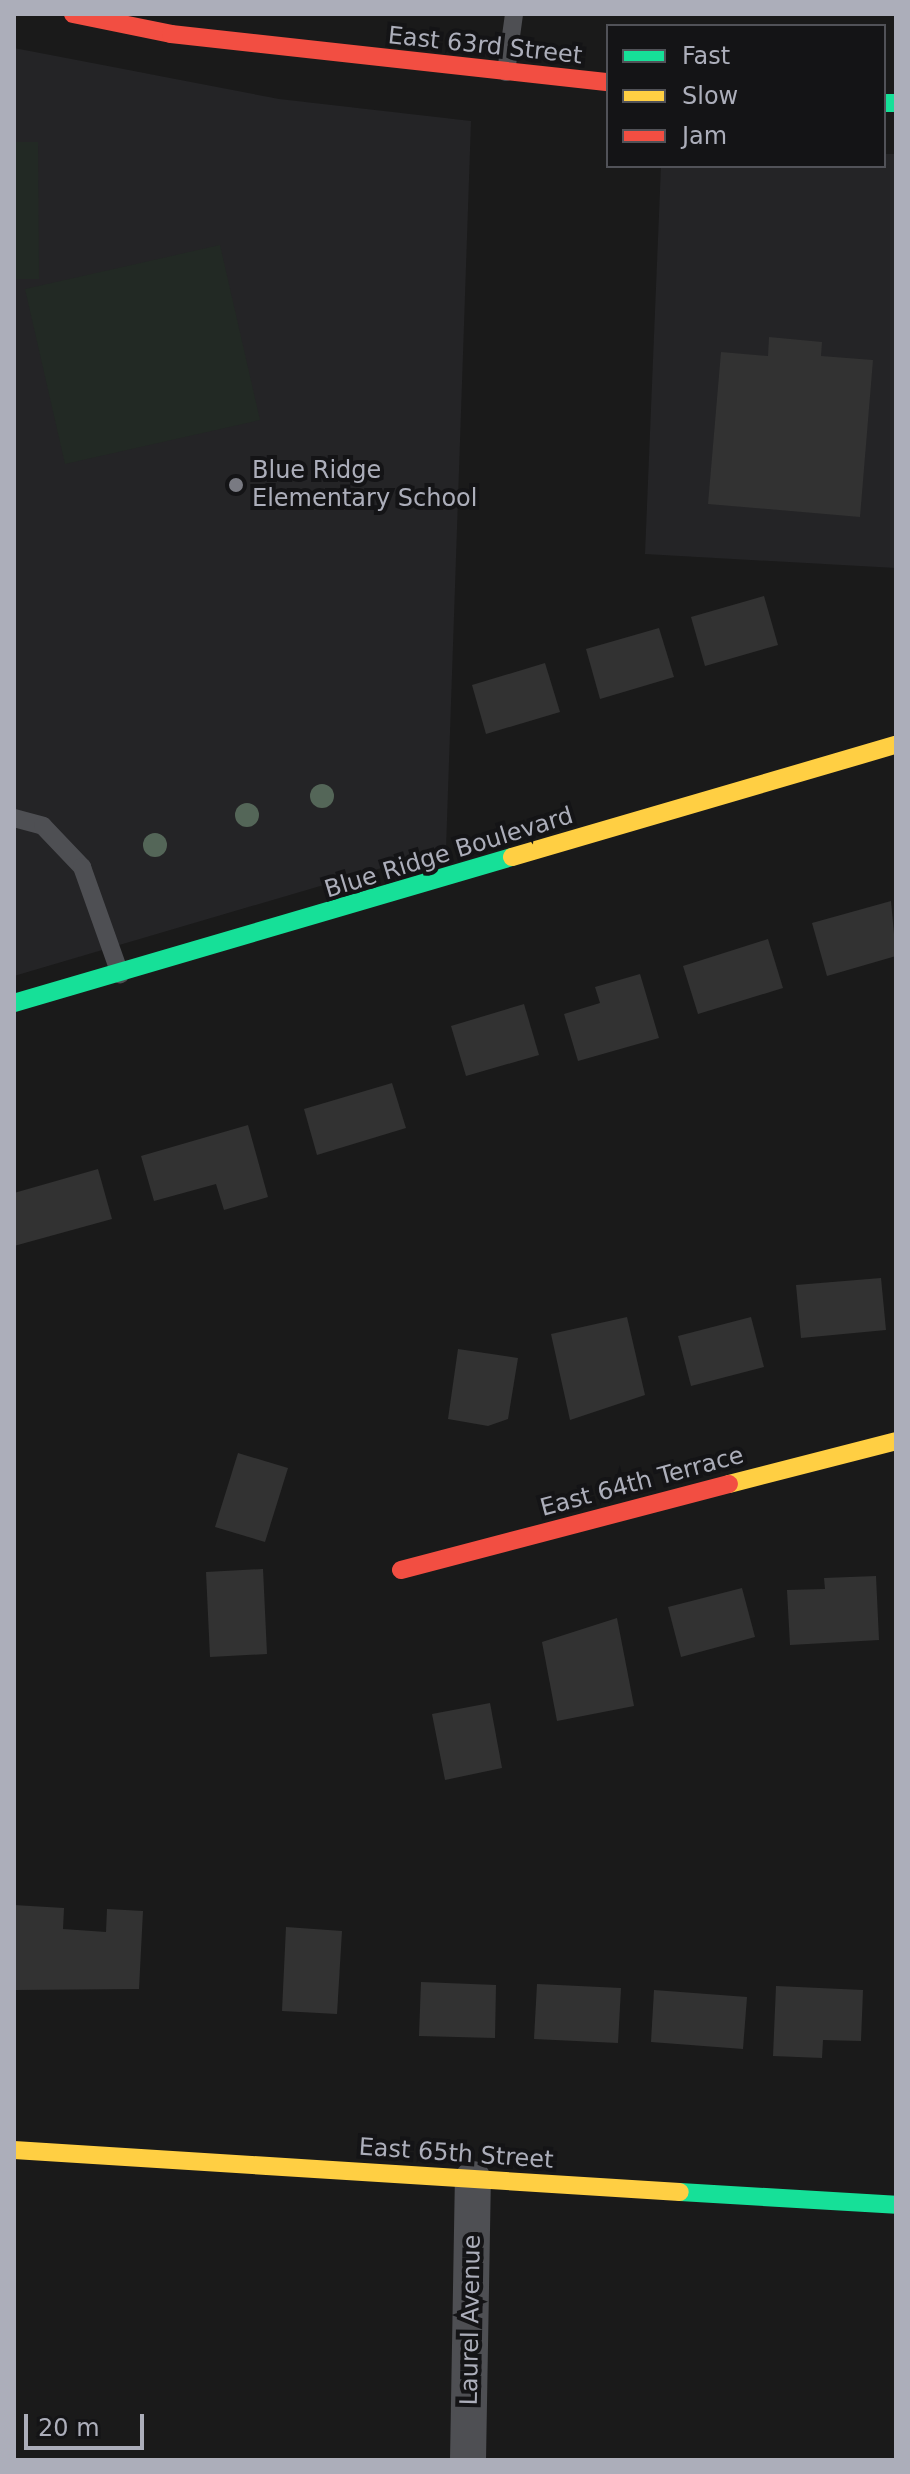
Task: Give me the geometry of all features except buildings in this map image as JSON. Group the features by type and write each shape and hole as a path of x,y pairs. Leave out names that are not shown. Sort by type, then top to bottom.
{"street":[{"name":"East 63rd Street","path":"73,14 171,24 506,75 606,82"},
{"name":"Blue Ridge Boulevard","path":"14,1003 896,745"},
{"name":"East 64th Terrace","path":"401,1570 896,1441"},
{"name":"East 65th Street","path":"14,2150 896,2205"},
{"name":"Laurel Avenue","path":"468,2460 473,2179"}],"lane":[{"path":"506,75 514,14"},
{"path":"14,818 43,826 82,867 120,974"}],"shaded area":[{"name":"Blue Ridge Elementary School","path":"14,48 279,99 471,121 446,849 14,976"},
{"path":"14,142 38,142 39,279 14,279"},
{"path":"886,154 896,154 896,568 645,554 661,168 886,168"},
{"path":"220,245 260,420 65,464 25,289"}],"traffic: fast":[{"path":"886,103 896,103"},
{"path":"14,1003 512,857"},
{"path":"680,2192 896,2205"}],"traffic: slow":[{"path":"512,857 896,745"},
{"path":"729,1484 896,1441"},
{"path":"14,2150 680,2192"}],"traffic: jam":[{"path":"73,14 171,34 606,82"},
{"path":"401,1570 729,1484"}],"place":[{"name":"Blue Ridge Elementary School","path":"236,485"}]}
